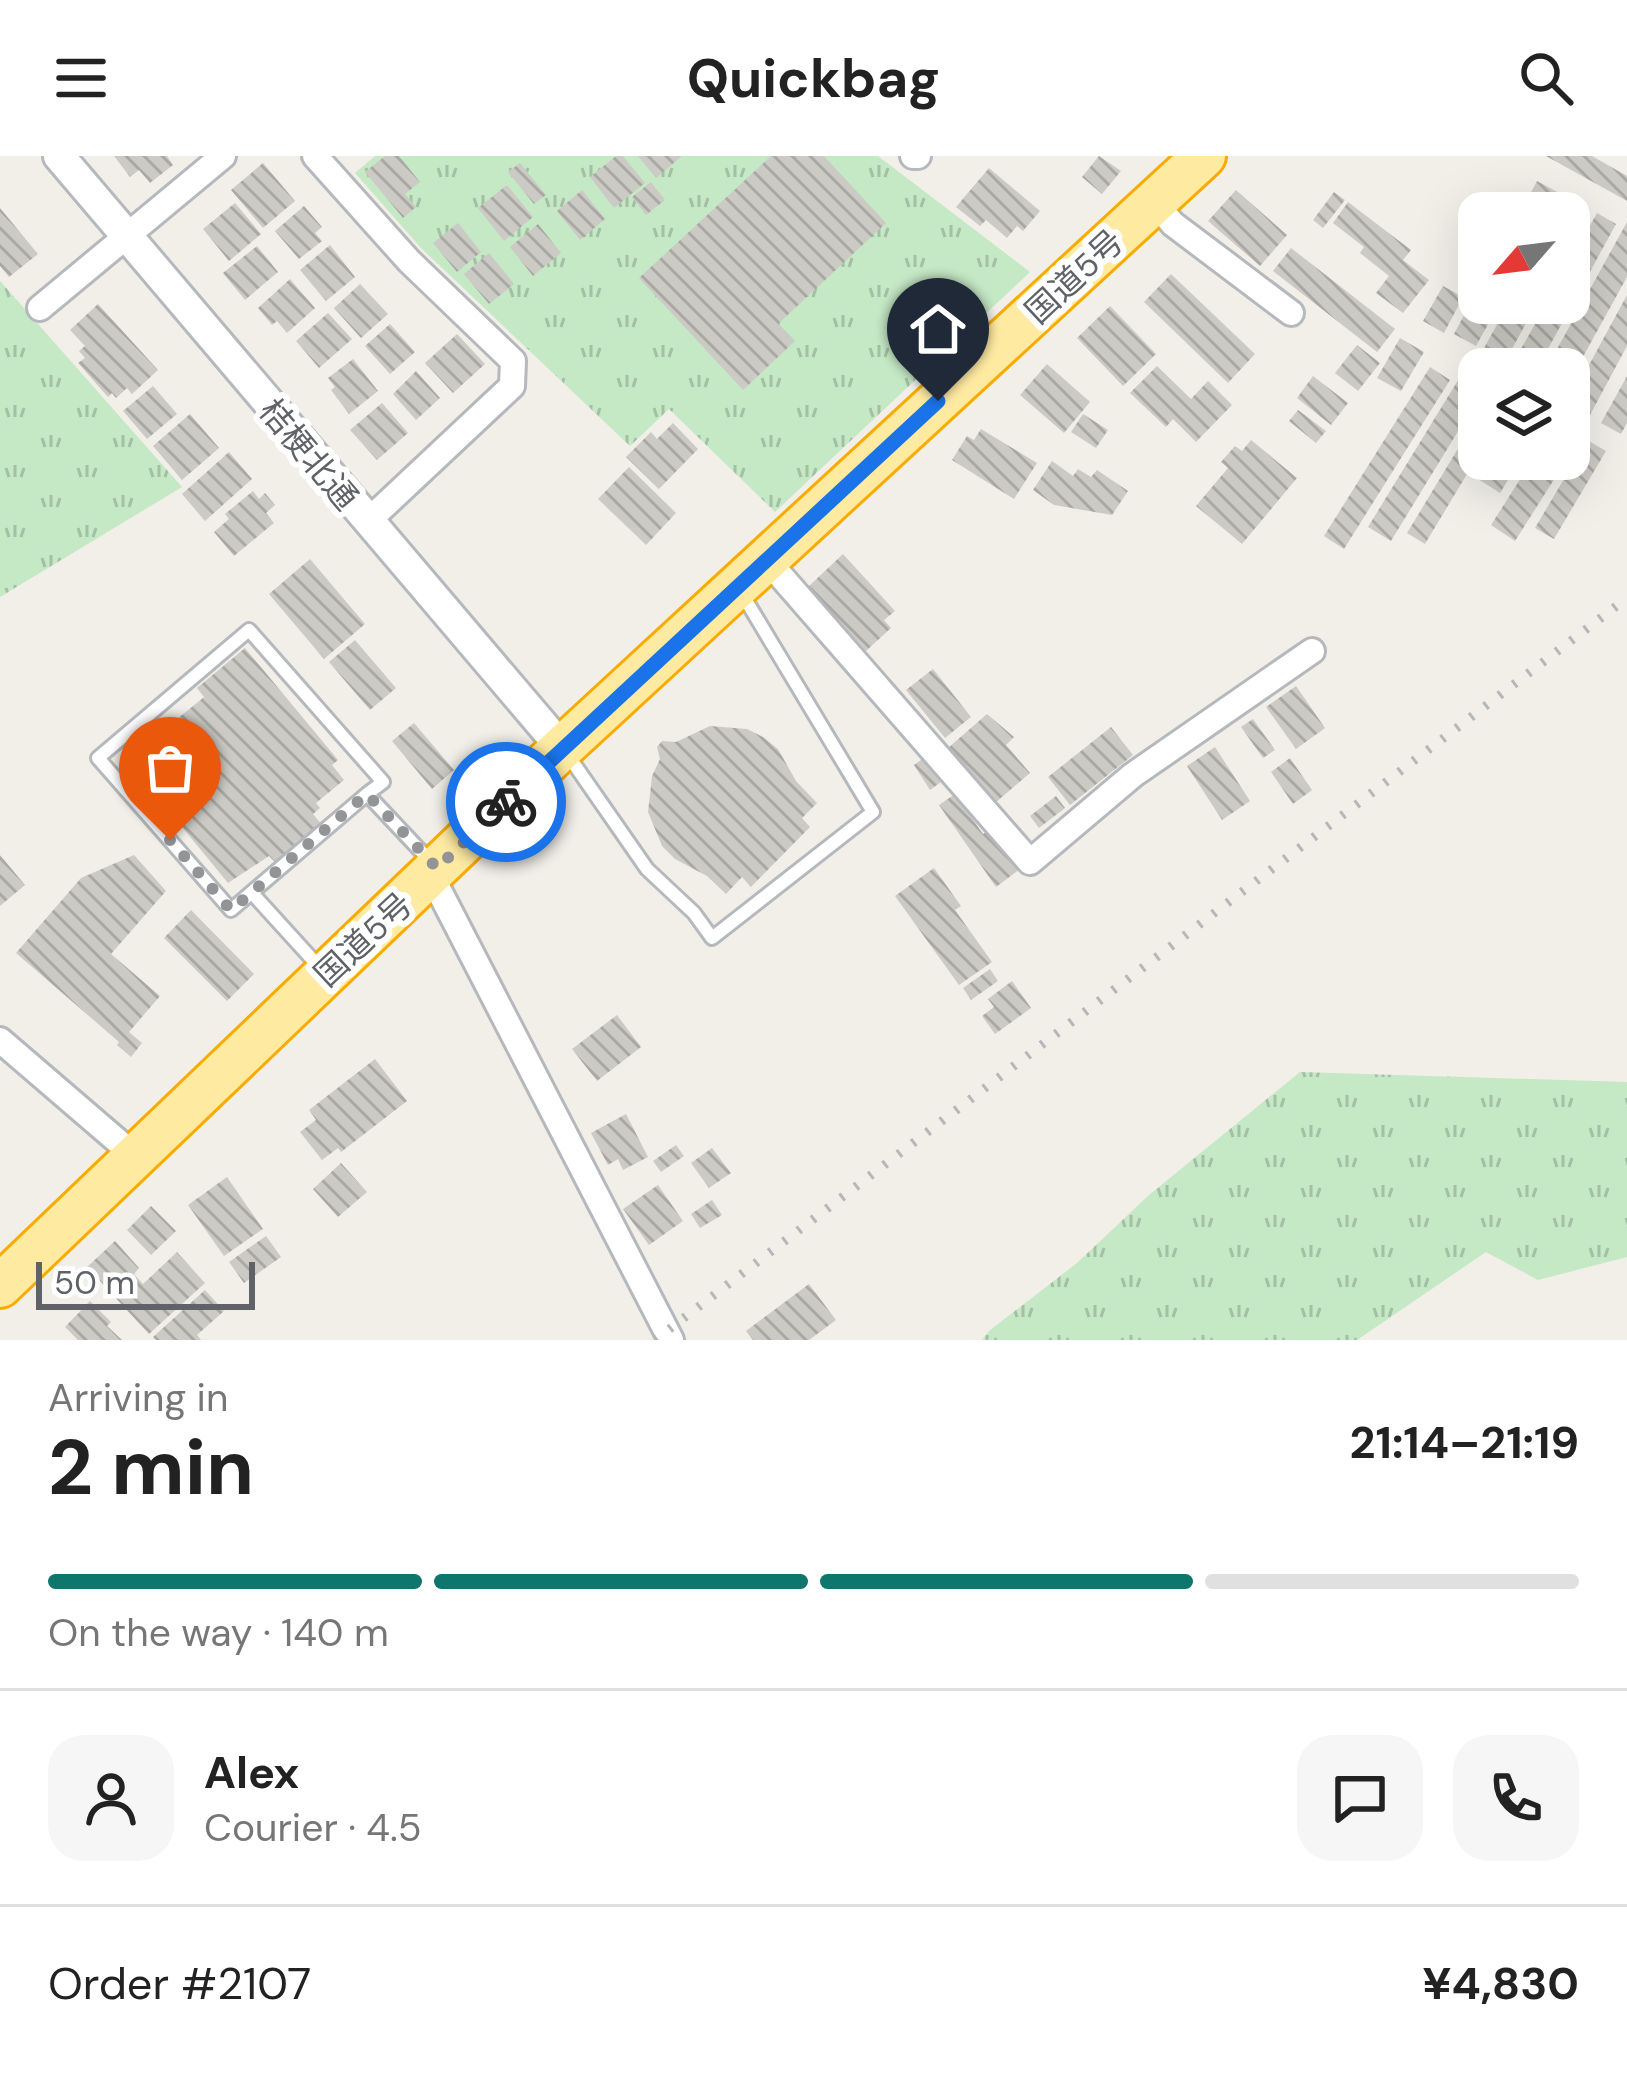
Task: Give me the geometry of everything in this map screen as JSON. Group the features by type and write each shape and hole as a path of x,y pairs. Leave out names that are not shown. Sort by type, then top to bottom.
{"highway":[{"name":"国道5号","path":"0,1286 562,748 1154,202 1192,160"}],"street":[{"name":"桔梗北通","path":"59,156 562,748"},
{"path":"40,308 223,156"},
{"path":"315,156 409,261 513,361 512,386 367,522"},
{"path":"1154,202 1172,224 1291,313"},
{"path":"751,573 1030,862 1133,775 1312,651"},
{"path":"434,872 671,1340"},
{"path":"0,1040 135,1156"}],"lane":[{"path":"562,748 647,869 712,938 873,812 751,573"},
{"path":"249,630 382,782 367,794 231,910 98,758 249,630"},
{"path":"367,794 434,872"},
{"path":"252,892 326,974"}],"green space":[{"path":"375,156 878,156 1030,272 775,512 669,409 630,446 421,248 355,173"},
{"path":"0,281 182,487 0,597"},
{"path":"1300,1072 1627,1082 1627,1257 1538,1280 1486,1252 1357,1340 982,1340 1077,1263 1149,1195"}],"building":[{"path":"114,156 167,156 173,165 150,183 139,170 130,177"},
{"path":"385,156 399,156 420,182 405,194 416,207 403,218 365,172"},
{"path":"616,156 623,156 645,183 614,208 590,177"},
{"path":"638,156 682,156 656,178"},
{"path":"771,156 824,156 886,223 778,324 795,341 743,390 639,278"},
{"path":"1099,156 1121,171 1102,194 1082,177"},
{"path":"1546,156 1592,156 1627,176 1627,201"},
{"path":"263,163 295,201 263,228 231,190"},
{"path":"520,163 546,195 534,204 508,172"},
{"path":"989,168 1040,211 1023,231 1017,226 1007,238 986,220 980,226 956,207"},
{"path":"1537,181 1557,192 1531,192"},
{"path":"651,182 665,200 646,215 632,197"},
{"path":"507,185 533,217 504,241 478,208"},
{"path":"582,190 605,219 580,240 557,211"},
{"path":"1236,190 1287,235 1260,266 1208,221"},
{"path":"1334,192 1345,200 1323,228 1313,220"},
{"path":"1348,202 1411,250 1403,260 1429,280 1403,313 1376,293 1389,276 1360,253 1364,247 1333,223"},
{"path":"235,203 261,234 229,261 203,229"},
{"path":"304,206 322,227 315,233 322,241 299,259 275,231"},
{"path":"0,208 38,254 9,277 0,266"},
{"path":"1597,213 1616,224 1590,272 1590,226"},
{"path":"1627,222 1627,277 1588,348 1558,348 1571,324 1590,324 1590,289"},
{"path":"458,223 481,252 457,272 433,243"},
{"path":"538,224 561,253 533,276 510,247"},
{"path":"330,245 355,277 326,301 300,270"},
{"path":"257,246 278,272 245,300 223,273"},
{"path":"1291,248 1395,329 1377,352 1273,271"},
{"path":"489,253 514,284 489,304 464,274"},
{"path":"1171,274 1255,354 1228,383 1144,302"},
{"path":"290,279 315,308 287,333 277,321 272,325 258,308"},
{"path":"360,284 388,314 361,338 334,308"},
{"path":"1443,286 1458,294 1458,306 1444,333 1423,321"},
{"path":"1627,295 1627,346 1590,415 1590,363"},
{"path":"98,304 158,370 132,394 127,388 116,398 112,393 108,397 78,363 85,358 79,351 85,346 70,330"},
{"path":"1110,306 1156,354 1123,386 1077,338"},
{"path":"328,313 352,339 319,368 296,341"},
{"path":"390,324 415,352 390,374 365,346"},
{"path":"1459,324 1488,324 1476,346 1454,334"},
{"path":"1497,324 1526,324 1513,348 1484,348"},
{"path":"1535,324 1562,324 1548,348 1521,348"},
{"path":"457,334 485,364 453,393 425,363"},
{"path":"1400,338 1424,352 1401,391 1377,378"},
{"path":"1357,345 1380,363 1358,391 1335,373"},
{"path":"353,359 378,391 349,414 328,378"},
{"path":"1047,364 1090,402 1064,433 1020,395"},
{"path":"1157,366 1191,399 1208,381 1232,405 1196,442 1173,419 1166,427 1130,393"},
{"path":"1430,367 1450,380 1344,549 1324,536"},
{"path":"416,371 440,398 416,420 393,394"},
{"path":"1313,376 1348,403 1331,425 1297,398"},
{"path":"1627,376 1627,423 1621,434 1601,423"},
{"path":"1458,380 1458,431 1391,541 1368,527"},
{"path":"153,386 177,414 147,439 123,411"},
{"path":"382,403 408,433 377,460 350,430"},
{"path":"1298,410 1326,431 1316,443 1289,421"},
{"path":"190,414 219,448 182,480 153,446"},
{"path":"1083,414 1108,430 1096,448 1071,432"},
{"path":"673,423 698,449 659,489 626,457 651,432 657,439"},
{"path":"981,429 1037,463 1014,499 952,460 967,436 974,440"},
{"path":"1251,440 1297,478 1242,544 1196,506 1228,468 1221,462 1235,446 1242,451"},
{"path":"1590,442 1606,451 1590,478"},
{"path":"1458,449 1458,480 1463,480 1425,544 1407,533"},
{"path":"229,452 252,479 205,521 182,494"},
{"path":"1052,461 1073,476 1078,469 1091,477 1097,470 1128,491 1112,515 1054,505 1033,490"},
{"path":"629,467 676,513 646,545 598,499"},
{"path":"1480,480 1508,480 1500,493"},
{"path":"1520,480 1554,480 1515,541 1491,525"},
{"path":"1563,480 1589,480 1554,539 1535,528"},
{"path":"253,491 259,499 265,493 275,505 266,513 274,523 234,556 214,532 229,519 225,514"},
{"path":"843,554 895,611 884,620 891,628 866,651 808,587"},
{"path":"310,559 365,624 324,659 269,594"},
{"path":"355,640 396,688 370,710 329,662"},
{"path":"245,648 338,760 332,765 344,780 316,803 320,808 313,814 322,825 276,863 269,856 228,883 127,760 204,697 197,688"},
{"path":"933,669 971,717 945,738 906,690"},
{"path":"1296,686 1325,728 1296,749 1266,707"},
{"path":"987,714 1014,737 1006,745 1030,773 995,803 948,748"},
{"path":"1253,719 1275,750 1263,758 1241,727"},
{"path":"414,723 454,770 432,789 392,741"},
{"path":"710,726 747,729 763,737 778,749 796,781 817,803 802,818 810,827 751,887 742,877 726,894 662,846 648,812 652,776 660,759 657,747 662,741 676,742"},
{"path":"1111,727 1133,755 1070,805 1048,777"},
{"path":"1215,747 1250,801 1222,820 1187,766"},
{"path":"925,757 941,782 930,790 914,765"},
{"path":"1290,758 1312,790 1293,804 1271,772"},
{"path":"955,794 983,834 991,829 1020,869 996,887 939,805"},
{"path":"1056,796 1065,808 1039,828 1030,816"},
{"path":"0,855 25,885 0,906"},
{"path":"134,855 166,891 111,954 160,996 129,1032 142,1043 131,1057 16,953 81,878"},
{"path":"934,868 961,906 955,910 992,962 959,985 895,896"},
{"path":"191,910 254,974 227,1001 164,938"},
{"path":"990,969 998,981 971,1000 963,988"},
{"path":"1012,981 1031,1008 995,1034 982,1016 994,1007 988,999"},
{"path":"617,1015 641,1047 597,1081 572,1049"},
{"path":"375,1059 407,1101 341,1152 338,1148 322,1160 300,1132 316,1120 309,1110"},
{"path":"626,1114 648,1157 623,1170 618,1159 608,1165 591,1133"},
{"path":"676,1145 684,1156 661,1172 653,1161"},
{"path":"712,1148 731,1173 709,1188 691,1163"},
{"path":"341,1163 367,1192 338,1217 313,1189"},
{"path":"227,1177 263,1229 224,1256 188,1205"},
{"path":"658,1185 683,1221 649,1245 623,1209"},
{"path":"712,1200 722,1215 700,1228 691,1214"},
{"path":"151,1206 176,1231 151,1255 127,1230"},
{"path":"266,1236 281,1257 244,1283 229,1262"},
{"path":"115,1241 139,1268 134,1274 143,1284 177,1252 205,1283 149,1334 87,1267"},
{"path":"809,1284 836,1320 809,1340 753,1340 746,1331"},
{"path":"205,1290 224,1311 197,1335 201,1340 153,1337"},
{"path":"90,1301 122,1340 78,1340 65,1327"}],"railway":[{"path":"655,1340 1627,598"}],"way so far":[{"path":"170,840 231,910 367,794 437,868 506,802"}],"route":[{"path":"506,802 938,401"}]}
